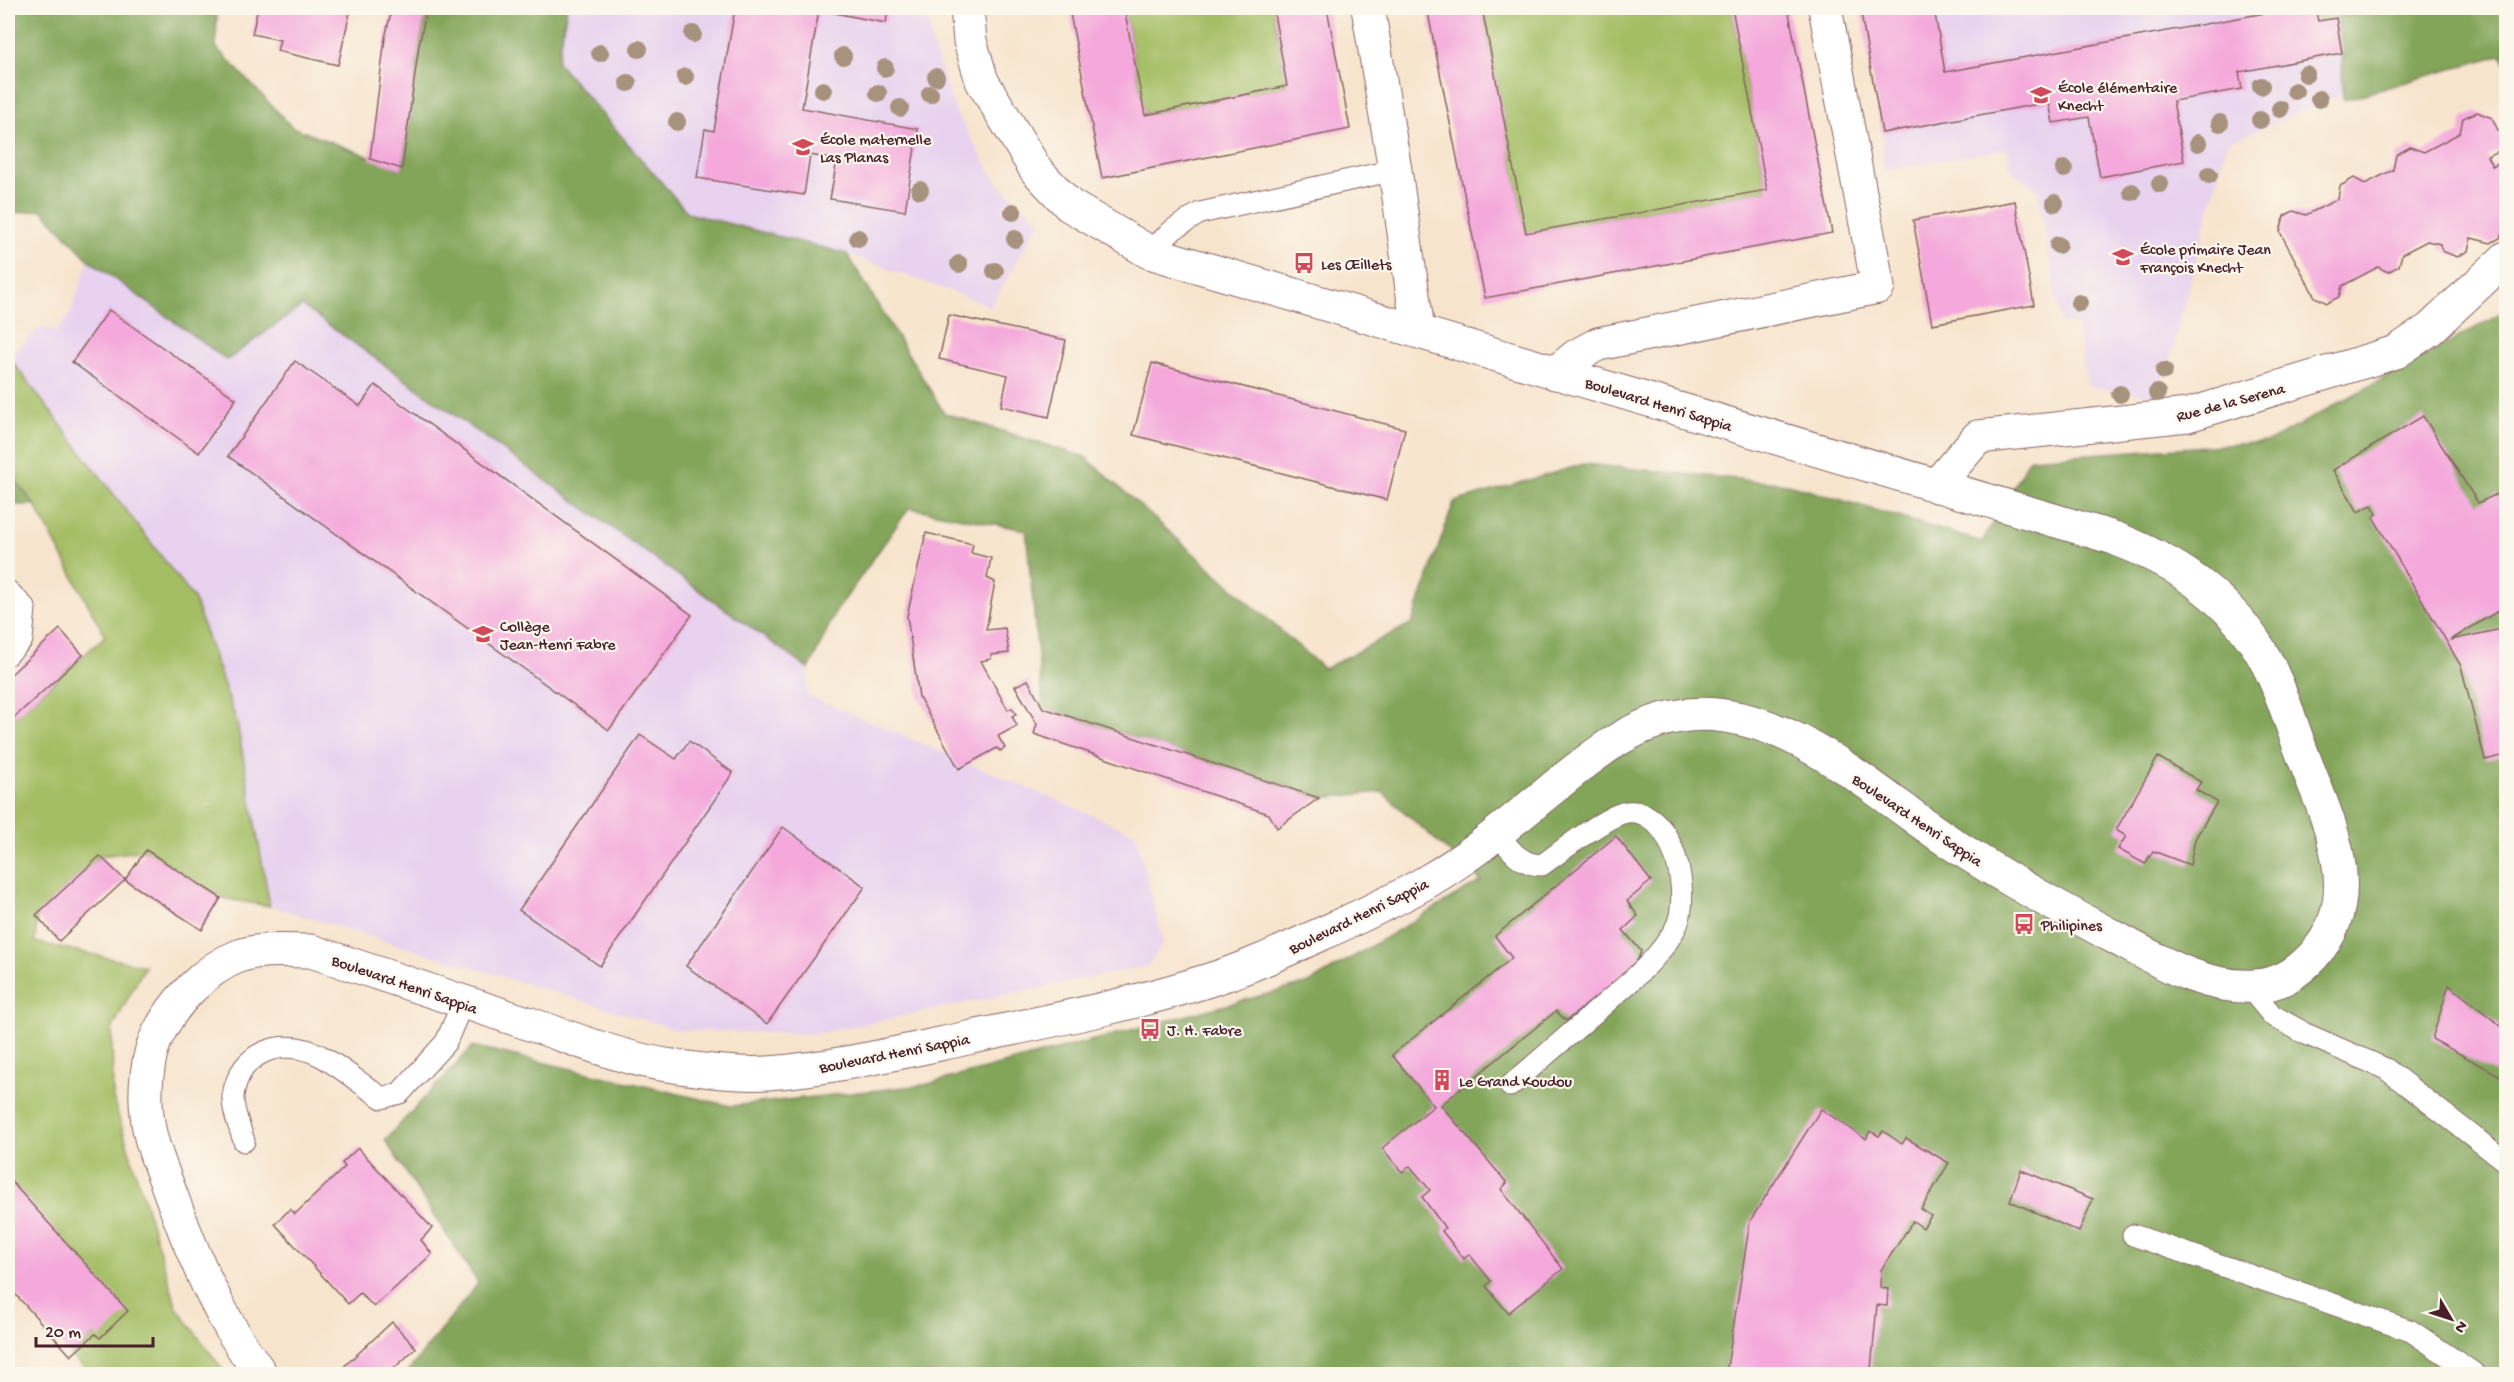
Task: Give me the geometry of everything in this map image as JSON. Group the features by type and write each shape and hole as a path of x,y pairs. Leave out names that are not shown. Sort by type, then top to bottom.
{"street":[{"name":"Boulevard Henri Sappia","path":"261,1374 224,1319 196,1263 154,1147 147,1114 148,1072 157,1035 178,1002 206,976 239,956 276,950 311,951 568,1037 667,1066 762,1073 855,1062 1145,999 1211,980 1266,959 1372,911 1432,879 1497,833 1596,753 1644,725 1686,715 1721,715 1764,724 1799,740 1954,845 2027,890 2166,965 2198,978 2224,985 2249,987 2279,983 2301,969 2321,947 2336,917 2342,881 2338,849 2276,681 2255,641 2227,609 2198,582 2157,554 2114,538 1149,252 1069,205 1036,170 982,81 970,40 967,8"},
{"path":"1368,8 1395,170 1418,330"},
{"path":"1555,373 1576,356 1598,344 1878,287 1825,8"},
{"name":"Rue de la Serena","path":"1936,486 1978,437 2188,415 2396,352 2430,330 2506,258"}],"lane":[{"path":"1149,252 1174,229 1200,213 1395,170"},
{"path":"8,591 25,608 22,640 8,654"},
{"path":"1497,833 1521,860 1529,865 1542,865 1612,817 1627,812 1643,814 1660,824 1677,859 1681,889 1677,926 1658,957 1510,1086"},
{"path":"2249,987 2272,1015 2306,1034 2386,1069 2506,1162"},
{"path":"244,1141 233,1099 238,1074 254,1057 273,1048 292,1047 320,1056 382,1098 391,1098 400,1093 446,1042 464,1002"},
{"path":"2133,1235 2411,1331 2475,1374"}],"shaded area":[{"name":"École maternelle Las Planas","path":"567,8 927,8 931,40 956,113 996,181 1040,222 991,306 847,254 688,213 556,62"},
{"name":"École primaire Jean François Knecht","path":"1861,8 2506,8 2506,33 2435,55 2227,143 2160,397 2087,386 2077,323 2061,324 2038,191 2011,170 2007,149 1883,171 1882,133"},
{"name":"Collège Jean-Henri Fabre","path":"89,260 227,360 302,305 809,669 807,695 1136,834 1163,943 1148,966 814,1034 677,1030 270,906 237,723 194,599 8,356 41,327 56,332 70,314"}],"green space":[{"path":"8,8 217,8 216,47 292,127 402,169 419,45 427,8 567,8 557,62 688,213 847,254 944,413 1085,457 1324,669 1412,623 1454,502 1584,464 1788,484 1982,542 2030,458 2268,442 2506,311 2506,1374 406,1374 478,1283 385,1140 473,1046 731,1106 924,1085 1309,983 1481,881 1382,792 1319,798 1043,708 1026,530 909,508 835,613 809,669 302,306 227,360 89,260 42,210 8,214"},
{"path":"1124,8 1273,8 1287,86 1145,115"},
{"path":"1482,8 1732,8 1767,190 1526,233"},
{"path":"2315,8 2389,8 2318,21"},
{"path":"2389,8 2506,8 2506,64 2501,55 2343,100 2342,53 2336,18"},
{"path":"8,356 194,599 237,723 270,906 221,898 146,850 100,856 37,915 35,942 145,966 112,1029 113,1098 177,1308 226,1374 91,1374 71,1356 95,1334 127,1311 8,1179 8,723 105,636 35,505 8,471"},
{"path":"8,471 35,505 8,505"}],"building":[{"path":"258,8 351,8 338,65 277,51 280,40 252,34"},
{"path":"392,8 427,8 419,45 402,169 370,159 385,38"},
{"path":"735,8 888,8 886,23 819,10 802,108 918,129 905,211 830,199 837,160 810,155 804,195 697,178 705,129 714,131"},
{"path":"1069,8 1124,8 1145,115 1287,86 1273,8 1327,8 1350,129 1102,178"},
{"path":"1427,8 1482,8 1526,233 1767,190 1732,8 1788,8 1832,233 1485,298"},
{"name":"École élémentaire Knecht","path":"1860,8 1934,8 1945,72 2292,8 2315,8 2318,21 2336,18 2342,53 2239,72 2242,89 2173,101 2184,161 2100,177 2089,117 2053,123 2049,102 1882,133"},
{"path":"2477,112 2492,118 2506,147 2487,156 2492,166 2506,160 2506,199 2503,209 2506,223 2500,238 2491,243 2471,238 2468,251 2457,257 2442,251 2440,244 2427,241 2402,254 2399,266 2388,272 2378,267 2342,286 2339,297 2327,303 2315,297 2280,232 2284,216 2293,211 2306,215 2338,199 2340,186 2354,178 2365,184 2393,170 2396,155 2410,147 2424,152 2460,133 2463,118"},
{"path":"2015,201 2034,305 1932,324 1913,220"},
{"path":"109,310 236,399 199,453 72,362"},
{"path":"949,315 1066,340 1049,417 1001,406 1008,375 939,359"},
{"name":"Collège Jean-Henri Fabre","path":"295,361 360,406 375,385 692,615 609,730 228,456"},
{"path":"1152,363 1405,429 1387,500 1133,435"},
{"path":"2423,416 2478,503 2497,494 2506,511 2506,606 2451,640 2506,628 2506,755 2485,760 2461,666 2373,517 2377,514 2372,505 2358,512 2333,470"},
{"path":"926,533 973,544 971,553 991,558 987,578 995,582 986,630 1005,628 1009,653 991,655 991,659 981,661 1008,710 1012,708 1016,714 1012,716 1017,726 998,736 1005,748 1000,751 997,748 959,769 919,697 907,616"},
{"path":"60,629 83,655 8,723 8,677"},
{"path":"1028,680 1043,708 1319,798 1277,828 1269,814 1034,734 1037,724 1015,686"},
{"path":"640,735 676,759 689,741 733,773 600,966 519,910"},
{"path":"2158,757 2201,782 2196,790 2217,802 2195,839 2190,865 2153,851 2145,864 2118,849 2126,836 2116,830"},
{"path":"783,827 865,887 767,1024 686,966"},
{"name":"Le Grand Koudou","path":"1616,836 1651,881 1627,901 1638,916 1623,930 1641,951 1636,965 1566,1021 1556,1011 1441,1105 1507,1183 1501,1189 1563,1269 1508,1313 1486,1286 1491,1281 1469,1254 1464,1259 1442,1231 1445,1228 1422,1197 1430,1190 1410,1166 1402,1172 1382,1148 1434,1106 1392,1055 1512,958 1495,936"},
{"path":"146,850 221,898 202,930 125,880"},
{"path":"100,856 125,880 59,941 36,915"},
{"path":"2449,985 2506,1030 2506,1079 2432,1039"},
{"path":"1821,1109 1866,1139 1870,1131 1879,1136 1883,1131 1902,1144 1906,1138 1949,1163 1921,1209 1931,1216 1923,1228 1913,1221 1881,1270 1880,1288 1888,1289 1887,1306 1877,1305 1871,1369 1884,1371 1883,1374 1726,1374 1750,1221"},
{"path":"358,1148 432,1228 421,1240 432,1254 374,1307 360,1293 348,1304 275,1224 290,1209 295,1214 345,1167 342,1163"},
{"path":"2021,1170 2093,1199 2079,1232 2010,1201"},
{"path":"8,1178 128,1311 100,1338 95,1334 71,1356 8,1286"},
{"path":"392,1322 416,1348 388,1374 336,1374"}],"place":[{"name":"École élémentaire Knecht","path":"2041,95"},
{"name":"École maternelle Las Planas","path":"803,147"},
{"name":"École primaire Jean François Knecht","path":"2123,257"},
{"name":"Les Œillets","path":"1304,263"},
{"name":"Collège Jean-Henri Fabre","path":"483,634"},
{"name":"Philipines","path":"2024,924"},
{"name":"J. H. Fabre","path":"1150,1029"},
{"name":"Le Grand Koudou","path":"1442,1080"}]}
